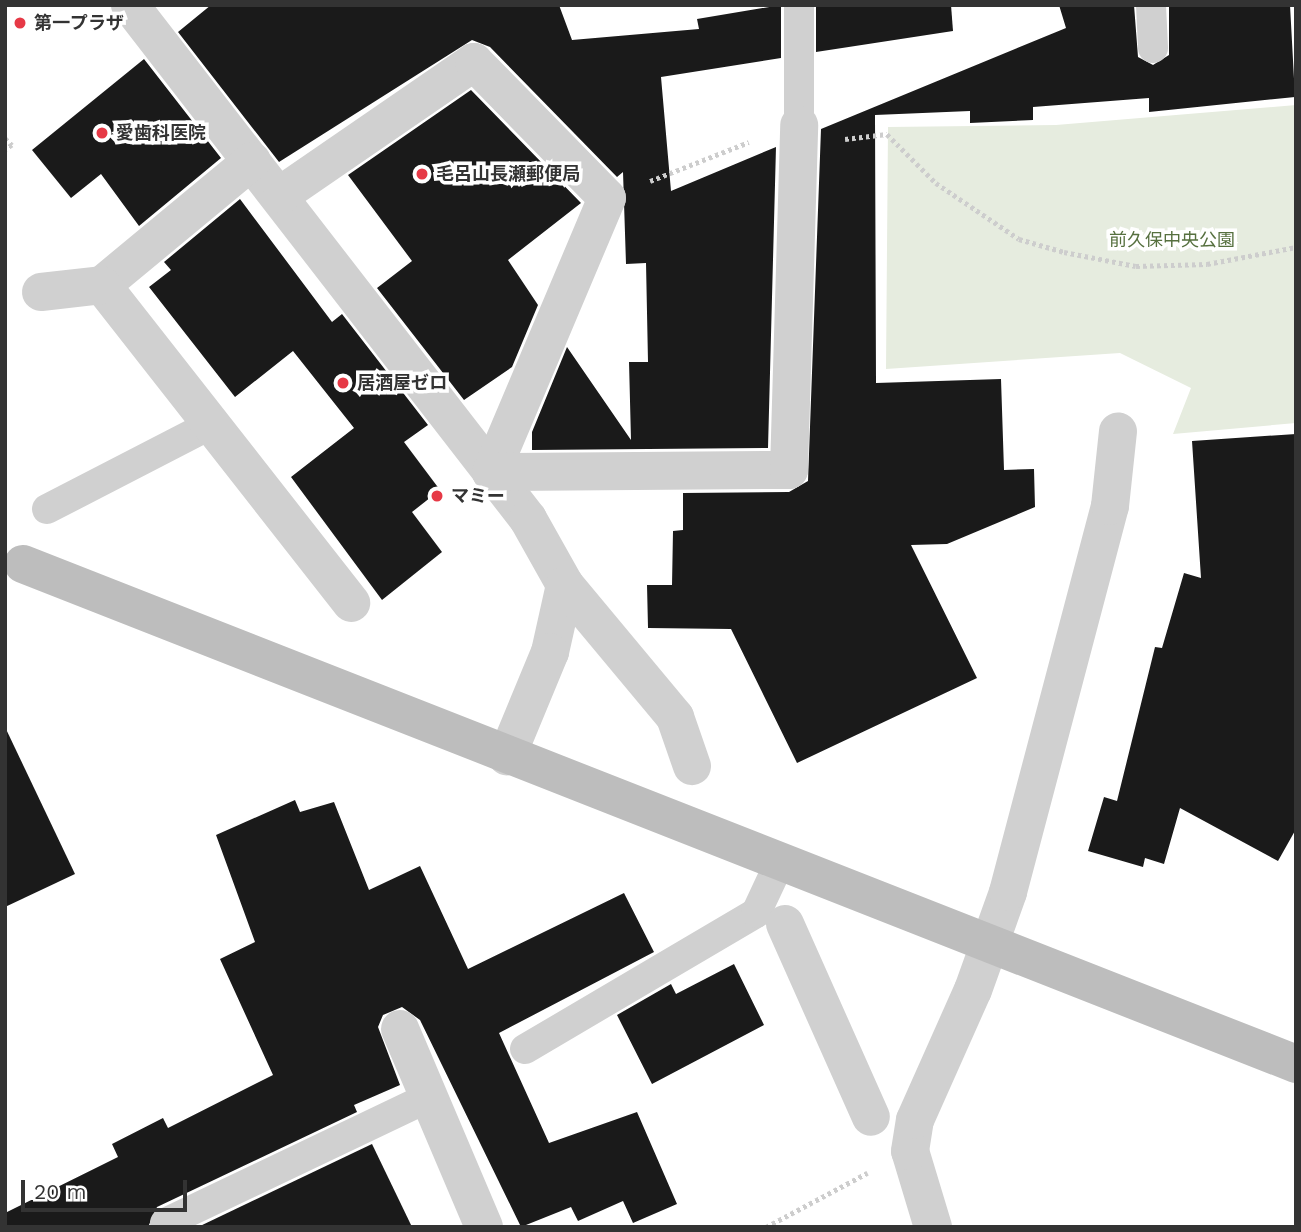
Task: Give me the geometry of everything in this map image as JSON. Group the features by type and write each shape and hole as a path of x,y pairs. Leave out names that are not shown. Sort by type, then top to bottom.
{"street":[{"path":"130,5 252,161 282,194 491,472 565,585 675,717 692,766"},
{"path":"282,194 474,62 607,198 491,472"},
{"path":"491,472 789,470 797,135"},
{"path":"41,292 102,285 252,161"},
{"path":"102,285 208,426 351,603"},
{"path":"933,1227 910,1151 915,1120 988,946 1110,506 1118,431"},
{"path":"11,557 779,864 1296,1064"},
{"path":"507,756 550,652 565,585"},
{"path":"785,924 871,1117"},
{"path":"400,1028 484,1227"}],"lane":[{"path":"797,135 799,5"},
{"path":"1151,5 1153,48"},
{"path":"47,509 208,426"},
{"path":"525,1049 756,913 779,864"},
{"path":"165,1223 429,1097"}],"path":[{"path":"607,198 797,135 887,134 936,183 1019,239 1064,252 1136,266 1206,264 1296,247"},
{"path":"6,136 12,144 6,150"},
{"path":"6,150 14,151"},
{"path":"766,1227 910,1151"}],"green space":[{"name":"前久保中央公園","path":"1296,105 1296,423 1173,434 1191,388 1120,353 886,369 888,127 1056,125"}],"building":[{"path":"211,5 559,5 572,40 699,29 697,19 781,5 781,58 661,77 671,191 776,147 768,448 532,450 532,432 567,347 631,440 629,362 648,362 646,263 626,264 623,172 617,177 490,47 472,40 279,162 178,32"},
{"path":"816,5 951,5 953,31 816,52"},
{"path":"1059,5 1134,5 1138,57 1153,65 1169,55 1169,5 1290,5 1295,97 1149,112 1149,98 1033,107 1033,120 970,123 970,111 875,115 876,383 1001,379 1004,470 1034,469 1035,507 947,544 911,545 977,678 797,763 731,629 648,628 647,585 672,585 673,531 683,530 683,493 789,492 808,481 821,129 1066,28"},
{"path":"144,59 221,158 139,226 101,174 71,198 32,150"},
{"path":"471,90 581,203 508,260 538,305 512,367 464,400 377,288 412,261 348,175"},
{"path":"240,199 332,322 342,314 428,425 404,442 440,490 412,512 442,552 382,600 291,477 354,428 293,351 235,397 149,287 171,270 164,262"},
{"path":"1296,434 1296,829 1278,861 1180,808 1164,864 1145,858 1143,867 1088,851 1104,797 1117,801 1155,647 1162,648 1184,573 1201,578 1192,441"},
{"path":"5,727 75,874 5,907"},
{"path":"295,800 300,812 334,802 369,890 420,866 468,969 624,893 654,952 499,1033 549,1143 637,1112 677,1204 633,1223 623,1201 578,1221 571,1207 521,1227 420,1020 402,1007 383,1015 378,1027 400,1085 354,1105 357,1112 157,1207 148,1227 5,1227 5,1213 118,1157 112,1144 163,1118 168,1128 273,1075 220,959 255,942 216,835"},
{"path":"734,964 764,1025 652,1084 617,1015 671,984 676,994"},
{"path":"372,1144 412,1227 198,1227"}],"place":[{"name":"第一プラザ","path":"20,23"},
{"name":"愛歯科医院","path":"102,133"},
{"name":"毛呂山長瀬郵便局","path":"422,174"},
{"name":"居酒屋ゼロ","path":"343,383"},
{"name":"マミー","path":"437,496"}]}
